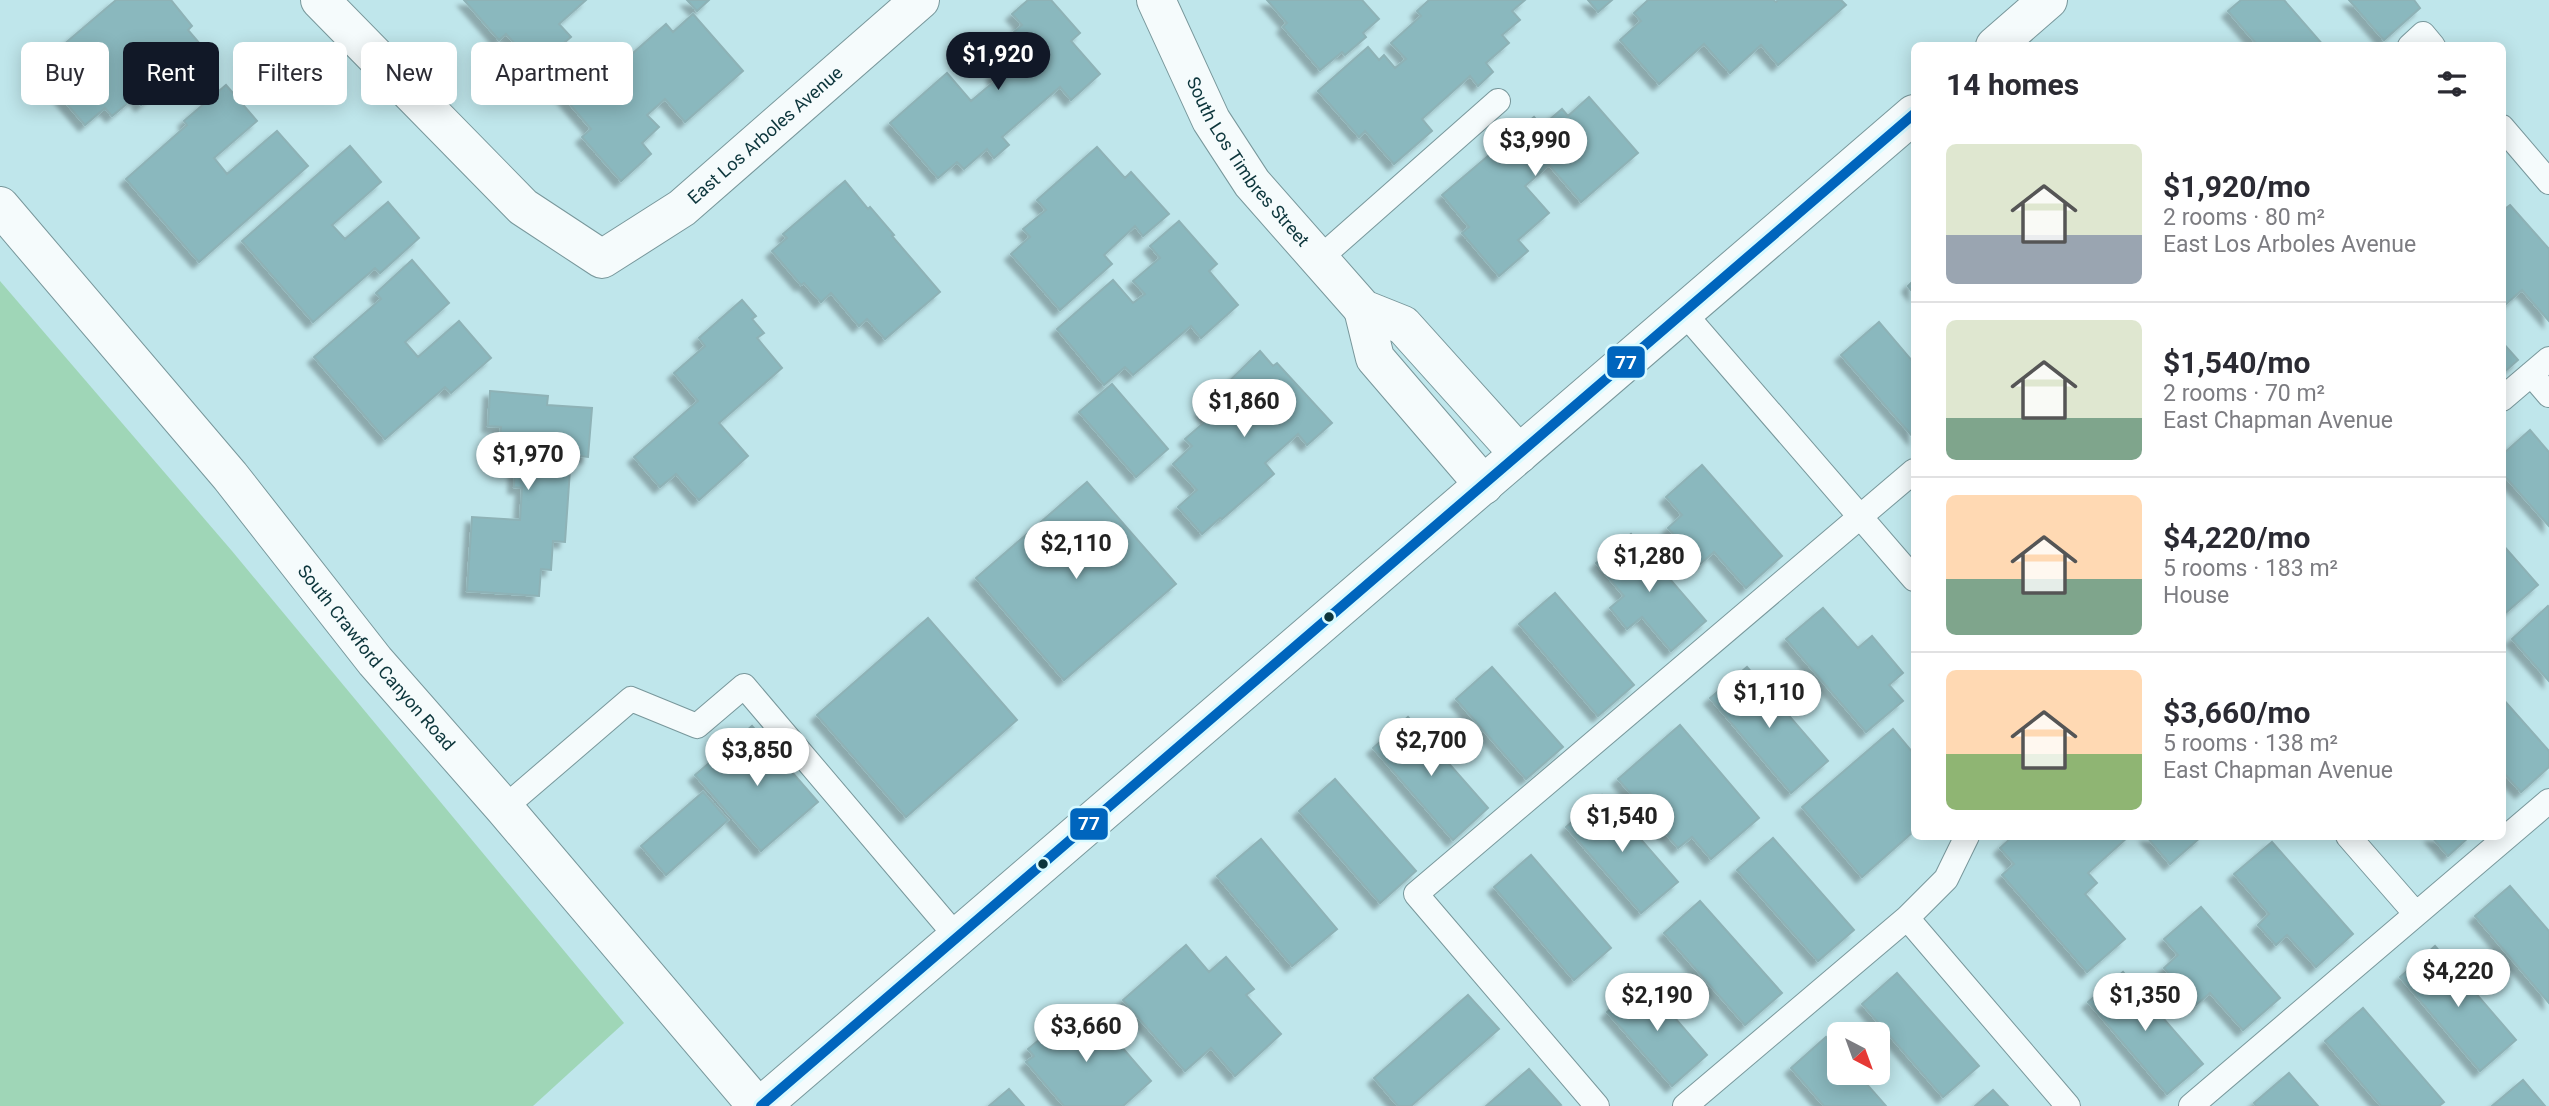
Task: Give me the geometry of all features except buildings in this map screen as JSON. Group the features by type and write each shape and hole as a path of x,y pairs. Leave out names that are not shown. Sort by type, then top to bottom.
{"main road":[{"name":"East Los Arboles Avenue","path":"320,0 523,207 602,259 682,208 920,0"},
{"name":"South Los Timbres Street","path":"1156,0 1211,120 1252,183 1363,309 1403,325 1519,454"},
{"path":"2000,42 2048,0"},
{"path":"759,1106 1911,117"},
{"name":"South Crawford Canyon Road","path":"0,206 230,475 375,661 759,1106"},
{"name":"South Los Timbres Street","path":"1363,309 1375,358 1484,485"}],"lane":[{"path":"2414,42 2423,34 2430,42"},
{"path":"1319,259 1498,101"},
{"path":"2506,132 2549,182"},
{"path":"1684,313 1911,575"},
{"path":"2506,396 2540,367 2549,395"},
{"path":"1597,1106 1416,894 1911,474"},
{"path":"504,808 631,699 697,726 744,686 957,937"},
{"path":"2506,838 2549,801"},
{"path":"1685,1106 1907,918 1946,879 1966,840"},
{"path":"2351,840 2416,914"},
{"path":"2191,1106 2503,840"},
{"path":"1907,918 2068,1106"}],"green space":[{"path":"0,281 232,551 624,1023 533,1106 0,1106"}],"transit line":[{"name":"77","path":"761,1106 1911,117"}]}
